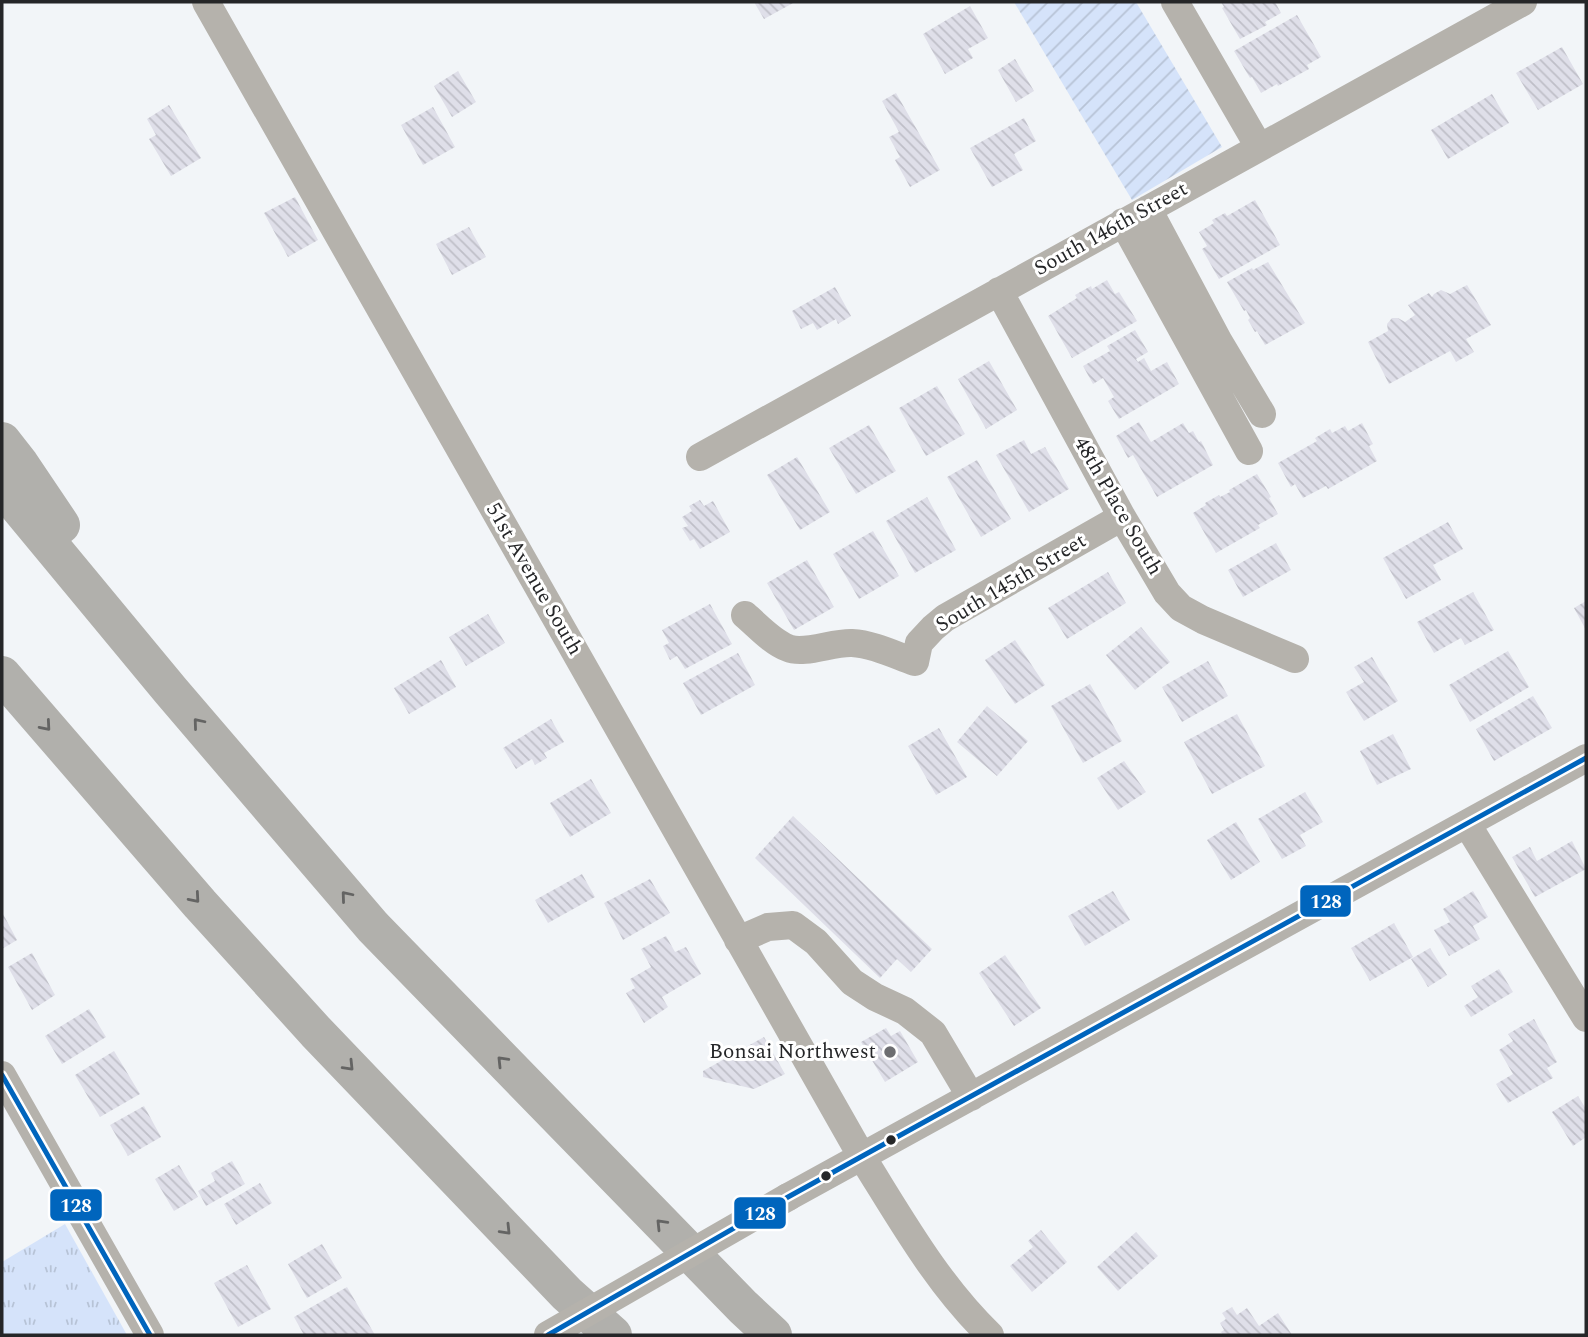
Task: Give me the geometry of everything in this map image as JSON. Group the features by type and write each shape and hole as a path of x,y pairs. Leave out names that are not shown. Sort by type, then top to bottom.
{"highway":[{"path":"2,441 171,691"},
{"path":"2,487 373,928 755,1321 773,1335"},
{"path":"2,675 200,904 316,1032 567,1294 613,1335"}],"street":[{"name":"51st Avenue South","path":"206,2 862,1157 921,1252 968,1314 990,1335"},
{"path":"1175,2 1259,147"},
{"name":"South 146th Street","path":"700,457 1524,2"},
{"path":"1136,216 1219,342 1262,414"},
{"path":"1136,216 1249,451"},
{"name":"48th Place South","path":"999,291 1122,517 1167,593 1181,608 1203,620 1295,659"},
{"name":"South 145th Street","path":"745,615 789,649 798,651 839,643 855,643 915,662 919,643 945,618 1122,517"},
{"path":"548,1335 788,1197 1586,758"},
{"path":"1466,824 1586,1018"},
{"path":"738,940 768,927 793,925 816,942 852,982 875,997 905,1011 933,1033 971,1097"},
{"path":"2,1074 150,1335"}],"green space":[{"path":"1014,2 1136,2 1222,147 1132,200"},
{"path":"65,1224 127,1335 2,1335 2,1262"}],"building":[{"path":"754,2 795,2 764,19"},
{"path":"1221,2 1275,2 1281,13 1265,22 1267,25 1240,39"},
{"path":"970,6 988,38 968,49 973,58 945,74 923,34"},
{"path":"1297,15 1321,57 1307,65 1309,69 1261,93 1234,51"},
{"path":"1562,47 1583,84 1538,110 1516,73"},
{"path":"1015,59 1034,91 1016,102 998,70"},
{"path":"458,71 476,102 452,117 434,86"},
{"path":"896,93 940,170 910,187 895,160 900,157 889,137 899,132 882,101"},
{"path":"1492,94 1509,123 1448,159 1431,130"},
{"path":"169,105 201,158 171,176 149,139 156,135 147,119"},
{"path":"433,107 455,147 423,165 401,125"},
{"path":"1024,118 1036,141 1014,154 1023,170 992,187 970,148"},
{"path":"295,197 318,240 288,257 264,213"},
{"path":"1255,200 1280,245 1219,279 1202,249 1207,246 1199,232 1214,223 1212,220 1225,213 1227,216"},
{"path":"469,227 486,257 452,275 436,244"},
{"path":"1268,262 1305,323 1265,345 1227,282"},
{"path":"1107,280 1115,294 1119,292 1137,321 1072,358 1048,316 1077,298 1075,295"},
{"path":"1467,285 1491,325 1466,339 1474,352 1456,362 1450,351 1389,384 1368,342 1388,331 1387,324 1392,318 1405,322 1415,315 1408,305 1429,293 1432,297 1441,290 1450,294"},
{"path":"835,287 851,316 838,324 836,319 817,330 813,323 801,329 792,311"},
{"path":"1135,330 1148,352 1136,359 1138,362 1144,358 1151,371 1167,362 1179,384 1119,419 1108,401 1114,397 1103,378 1093,384 1083,366 1110,351 1107,346"},
{"path":"989,361 1017,410 986,429 958,379"},
{"path":"937,386 965,434 926,456 899,408"},
{"path":"1139,422 1151,442 1183,423 1189,433 1193,431 1199,442 1201,441 1213,465 1157,497 1133,455 1128,458 1116,436"},
{"path":"1362,423 1373,444 1369,446 1377,461 1328,489 1326,486 1303,498 1295,484 1291,487 1278,463 1317,441 1315,438 1330,429 1332,433 1345,426 1348,431"},
{"path":"869,425 896,471 856,494 829,448"},
{"path":"1024,440 1031,454 1045,447 1069,489 1029,512 996,455"},
{"path":"797,457 830,512 800,530 767,475"},
{"path":"977,460 1011,519 981,537 947,477"},
{"path":"1257,474 1278,514 1258,525 1260,528 1216,553 1193,513 1206,505 1205,503 1230,492 1229,490"},
{"path":"927,497 956,550 915,573 886,521"},
{"path":"700,500 704,506 713,501 730,532 700,549 694,539 690,541 682,528 688,526 682,517 692,511 689,506"},
{"path":"1448,522 1463,549 1433,565 1441,580 1406,599 1383,558"},
{"path":"873,531 899,576 859,599 833,554"},
{"path":"1276,543 1291,570 1243,597 1228,570"},
{"path":"807,560 834,607 794,630 767,583"},
{"path":"1108,572 1126,603 1067,639 1048,608"},
{"path":"1473,592 1494,630 1465,645 1461,638 1434,653 1417,622"},
{"path":"1586,601 1586,630 1574,608"},
{"path":"710,604 732,644 685,669 677,656 670,660 663,646 669,643 662,630"},
{"path":"488,614 505,643 466,666 449,637"},
{"path":"1141,627 1170,662 1135,690 1106,655"},
{"path":"1015,640 1045,685 1015,704 985,660"},
{"path":"1508,651 1529,687 1470,722 1449,685"},
{"path":"738,653 755,685 701,715 683,683"},
{"path":"1372,657 1398,701 1364,721 1346,692 1364,682 1354,667"},
{"path":"441,660 456,687 409,714 394,688"},
{"path":"1208,661 1228,696 1182,722 1162,687"},
{"path":"1090,684 1122,741 1083,763 1051,706"},
{"path":"1533,696 1552,728 1494,761 1476,729"},
{"path":"987,706 1028,741 997,776 957,742"},
{"path":"1237,714 1265,766 1212,794 1184,742"},
{"path":"551,719 564,742 544,753 547,758 535,765 532,759 516,769 503,748"},
{"path":"939,728 967,777 936,795 908,746"},
{"path":"1393,734 1411,769 1377,785 1360,751"},
{"path":"1124,761 1146,792 1118,810 1097,778"},
{"path":"591,779 611,813 570,837 550,803"},
{"path":"1305,792 1323,822 1300,835 1306,846 1282,859 1258,819"},
{"path":"793,816 932,949 911,972 897,959 880,978 755,858"},
{"path":"1236,822 1260,862 1231,880 1207,840"},
{"path":"1572,841 1586,869 1535,897 1512,857 1530,847 1537,861"},
{"path":"582,874 595,897 548,923 535,900"},
{"path":"650,879 670,913 623,940 604,903"},
{"path":"1113,891 1130,920 1085,946 1068,916"},
{"path":"1473,891 1488,917 1473,926 1480,939 1449,956 1434,930 1450,922 1443,909"},
{"path":"2,912 17,940 2,949"},
{"path":"1394,923 1413,957 1370,981 1351,948"},
{"path":"666,936 675,952 686,947 701,974 662,997 668,1007 644,1023 626,993 635,988 630,979 651,967 641,949"},
{"path":"1430,948 1447,975 1428,987 1411,959"},
{"path":"32,953 55,995 32,1010 8,967"},
{"path":"1005,955 1041,1008 1014,1026 979,973"},
{"path":"1499,969 1513,992 1471,1017 1464,1006 1478,997 1471,986"},
{"path":"89,1009 106,1037 62,1064 45,1036"},
{"path":"1534,1019 1557,1062 1547,1068 1553,1078 1508,1103 1496,1084 1513,1074 1499,1050 1513,1041 1508,1034"},
{"name":"Bonsai Northwest","path":"886,1028 891,1036 900,1031 918,1062 885,1082 861,1042"},
{"path":"764,1037 785,1074 754,1089 703,1077 703,1071"},
{"path":"114,1051 140,1094 100,1117 75,1075"},
{"path":"1578,1096 1586,1109 1586,1137 1573,1146 1552,1112"},
{"path":"144,1106 161,1137 128,1156 110,1125"},
{"path":"232,1161 245,1184 206,1206 198,1191 215,1181 211,1173"},
{"path":"179,1165 198,1197 174,1211 155,1179"},
{"path":"260,1183 272,1203 236,1225 224,1204"},
{"path":"1041,1230 1067,1262 1032,1292 1010,1266 1033,1247 1028,1241"},
{"path":"1136,1232 1158,1256 1118,1291 1097,1267"},
{"path":"322,1244 342,1278 307,1298 288,1264"},
{"path":"247,1265 271,1309 238,1327 214,1283"},
{"path":"347,1287 375,1335 304,1335 294,1317"},
{"path":"1232,1307 1237,1315 1247,1308 1259,1326 1278,1313 1292,1335 1223,1335 1221,1332 1224,1330 1220,1323 1226,1319 1222,1313"}],"transit line":[{"name":"128","path":"548,1335 788,1197 1586,758"},
{"name":"128","path":"2,1075 150,1335"}],"place":[{"name":"Bonsai Northwest","path":"890,1052"}]}
